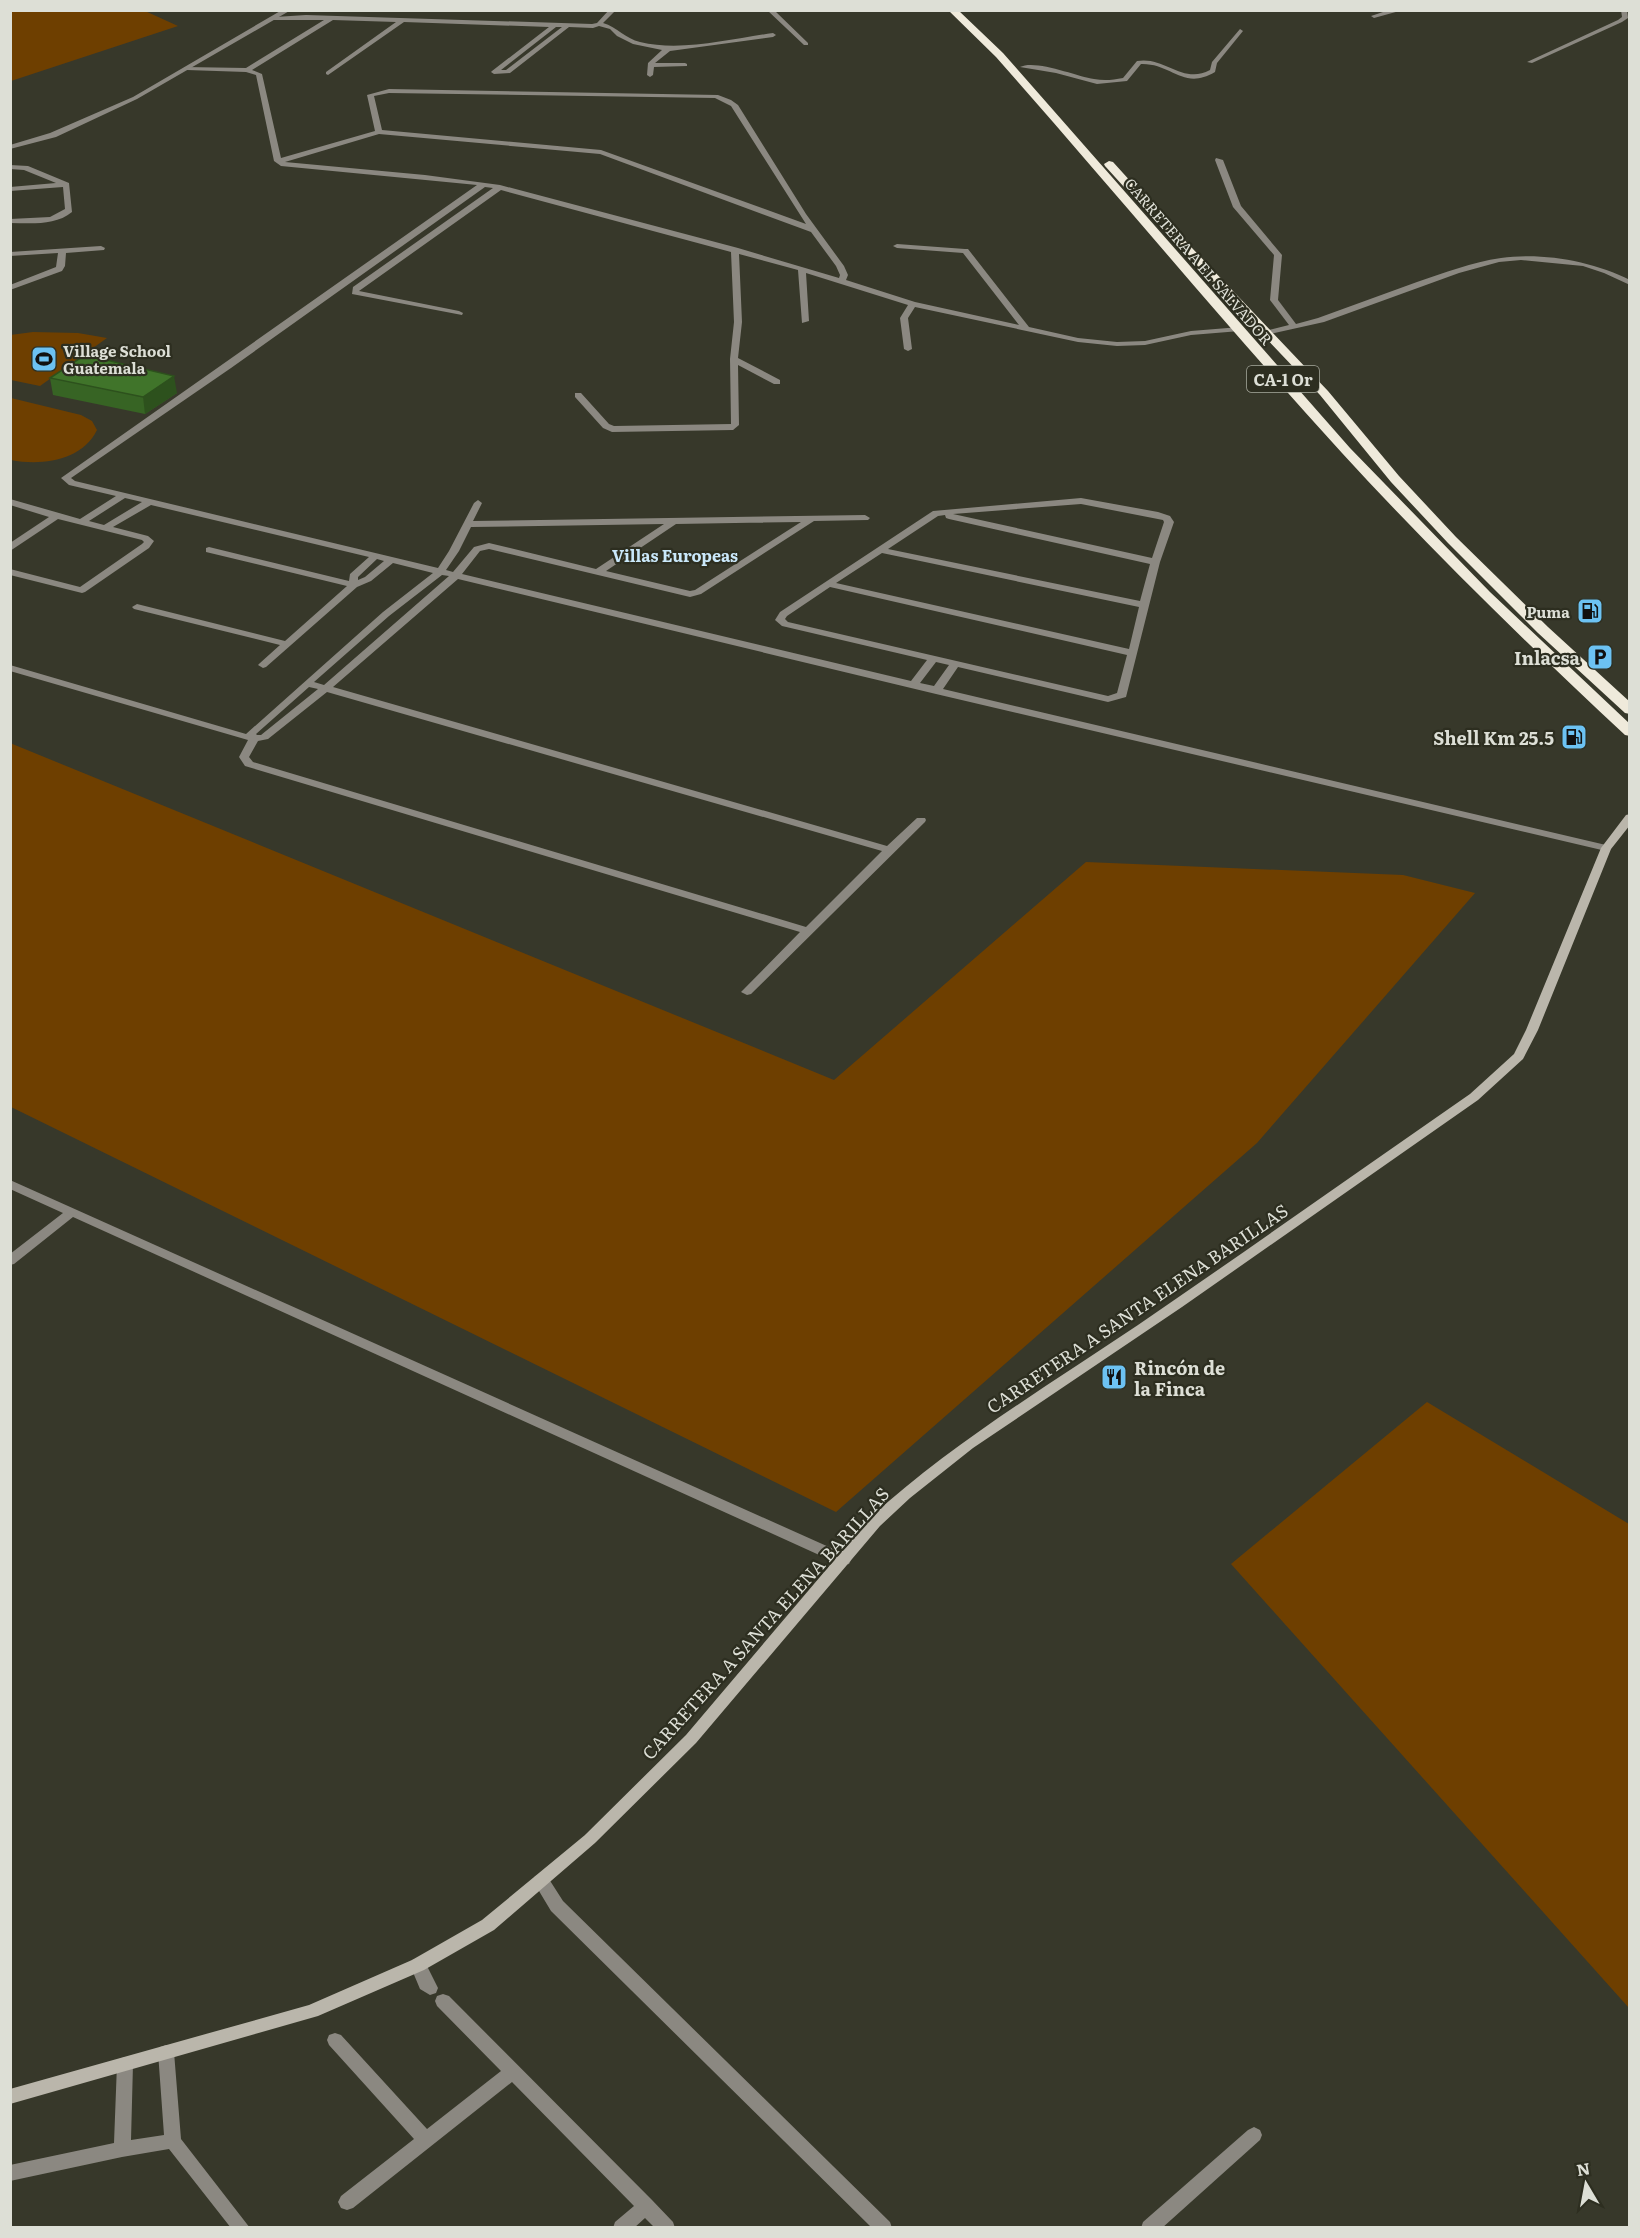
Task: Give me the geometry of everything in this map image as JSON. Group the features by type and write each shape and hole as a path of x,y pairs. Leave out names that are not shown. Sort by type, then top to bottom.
{"highway":[{"name":"CARRETERA A EL SALVADOR","path":"952,10 996,51 1324,426 1478,589 1629,732"},
{"name":"CARRETERA A EL SALVADOR","path":"967,10 1023,67 1164,225 1269,333 1328,398 1395,479 1452,540 1529,617 1629,710"},
{"path":"1259,351 1280,365 1313,402 1328,398"}],"main road":[{"name":"CARRETERA A SANTA ELENA BARILLAS","path":"10,2097 312,2011 418,1965 488,1925 590,1839 691,1739 875,1522 905,1493 960,1451 1153,1321 1474,1097 1498,1077 1519,1056 1532,1030 1606,848 1629,817"}],"street":[{"path":"10,147 53,135 135,98 275,20 288,10"},
{"path":"247,70 342,10"},
{"path":"599,24 613,10"},
{"path":"770,10 806,44"},
{"path":"1530,62 1620,21 1625,18 1624,10"},
{"path":"1379,13 1399,11"},
{"path":"275,20 332,17 566,27 599,24 612,28 619,35 635,43 666,49 772,33"},
{"path":"328,74 403,20"},
{"path":"554,26 494,72 508,72 566,27"},
{"path":"1023,67 1106,84 1125,80 1139,62 1152,61 1184,77 1198,78 1213,71 1214,63 1240,31"},
{"path":"650,75 651,65 666,49"},
{"path":"651,65 685,65 666,49"},
{"path":"188,68 247,70 259,74 278,162"},
{"path":"379,132 370,95 388,92 716,96 734,105 814,230 840,266 844,274 843,282"},
{"path":"278,162 379,132 601,152 814,230"},
{"path":"1219,160 1237,207 1278,255 1274,300 1294,327"},
{"path":"278,162 293,166 500,187 735,250 913,304 1078,340 1117,344 1145,343 1191,333 1240,329"},
{"path":"10,167 25,168 66,185"},
{"path":"484,184 228,366 65,478 72,483 390,561 1606,848"},
{"path":"10,189 66,185"},
{"path":"10,221 58,218 65,214 69,210 66,185"},
{"path":"459,313 355,292 356,289 500,187"},
{"path":"897,246 965,251 1027,330"},
{"path":"10,254 101,248"},
{"path":"578,395 606,426 612,429 688,430 729,428 735,425 734,359 738,322 735,250"},
{"path":"10,288 59,269 62,251"},
{"path":"1269,333 1320,320 1456,271 1498,260 1521,258 1584,264 1607,271 1629,283"},
{"path":"801,269 805,321"},
{"path":"908,349 904,318 913,304"},
{"path":"734,359 777,382"},
{"path":"82,522 124,495"},
{"path":"1082,501 1158,515 1167,518 1169,522 1155,562 1122,695 1115,699 933,659 785,624 780,620 783,614 881,550 936,513 1082,501"},
{"path":"10,502 145,538 148,541 146,546 87,588 76,590 10,572"},
{"path":"106,528 149,502"},
{"path":"254,739 251,733 310,684 386,614 440,572 454,551 478,503"},
{"path":"936,513 1155,562"},
{"path":"10,548 56,516"},
{"path":"467,524 865,518"},
{"path":"10,668 254,739 264,737 326,688 455,576 477,549 489,546 681,593 694,593 810,520"},
{"path":"598,572 674,521"},
{"path":"208,550 354,585"},
{"path":"881,550 1144,605"},
{"path":"454,551 474,554"},
{"path":"354,585 353,576 374,556"},
{"path":"263,665 354,585 368,579 390,561"},
{"path":"828,584 1133,652"},
{"path":"136,607 287,644"},
{"path":"363,636 381,640"},
{"path":"913,685 933,659"},
{"path":"936,691 955,664"},
{"path":"310,684 889,850"},
{"path":"254,739 244,757 254,766 808,931"},
{"path":"747,992 921,820"},
{"path":"10,1184 844,1560"},
{"path":"10,1261 72,1212"},
{"path":"541,1881 556,1906 884,2228"},
{"path":"418,1965 430,1988"},
{"path":"443,2001 667,2228"},
{"path":"335,2040 426,2140"},
{"path":"166,2052 173,2141 242,2228"},
{"path":"122,2149 125,2064"},
{"path":"346,2202 513,2072"},
{"path":"1149,2228 1254,2135"},
{"path":"10,2173 122,2149 173,2141"},
{"path":"621,2228 646,2206"}],"shaded area":[{"path":"10,11 145,11 178,26 11,81"},
{"name":"Village School Guatemala","path":"33,332 78,333 107,338 40,386 11,380 10,335"},
{"path":"11,398 81,415 92,421 97,430 81,449 60,459 35,462 11,460"},
{"path":"10,743 834,1080 1086,862 1403,875 1475,893 1257,1143 836,1512 11,1107"},
{"path":"1427,1402 1629,1524 1629,2008 1231,1564"}],"building":[{"path":"85,355 174,376 143,397 50,378"}],"place":[{"name":"Village School Guatemala","path":"44,359"},
{"name":"Puma","path":"1590,611"},
{"name":"Inlacsa","path":"1600,657"},
{"name":"Shell Km 25.5","path":"1574,737"},
{"name":"Rincón de la Finca","path":"1114,1377"}],"district":[{"name":"Villas Europeas","path":"675,555"}]}
